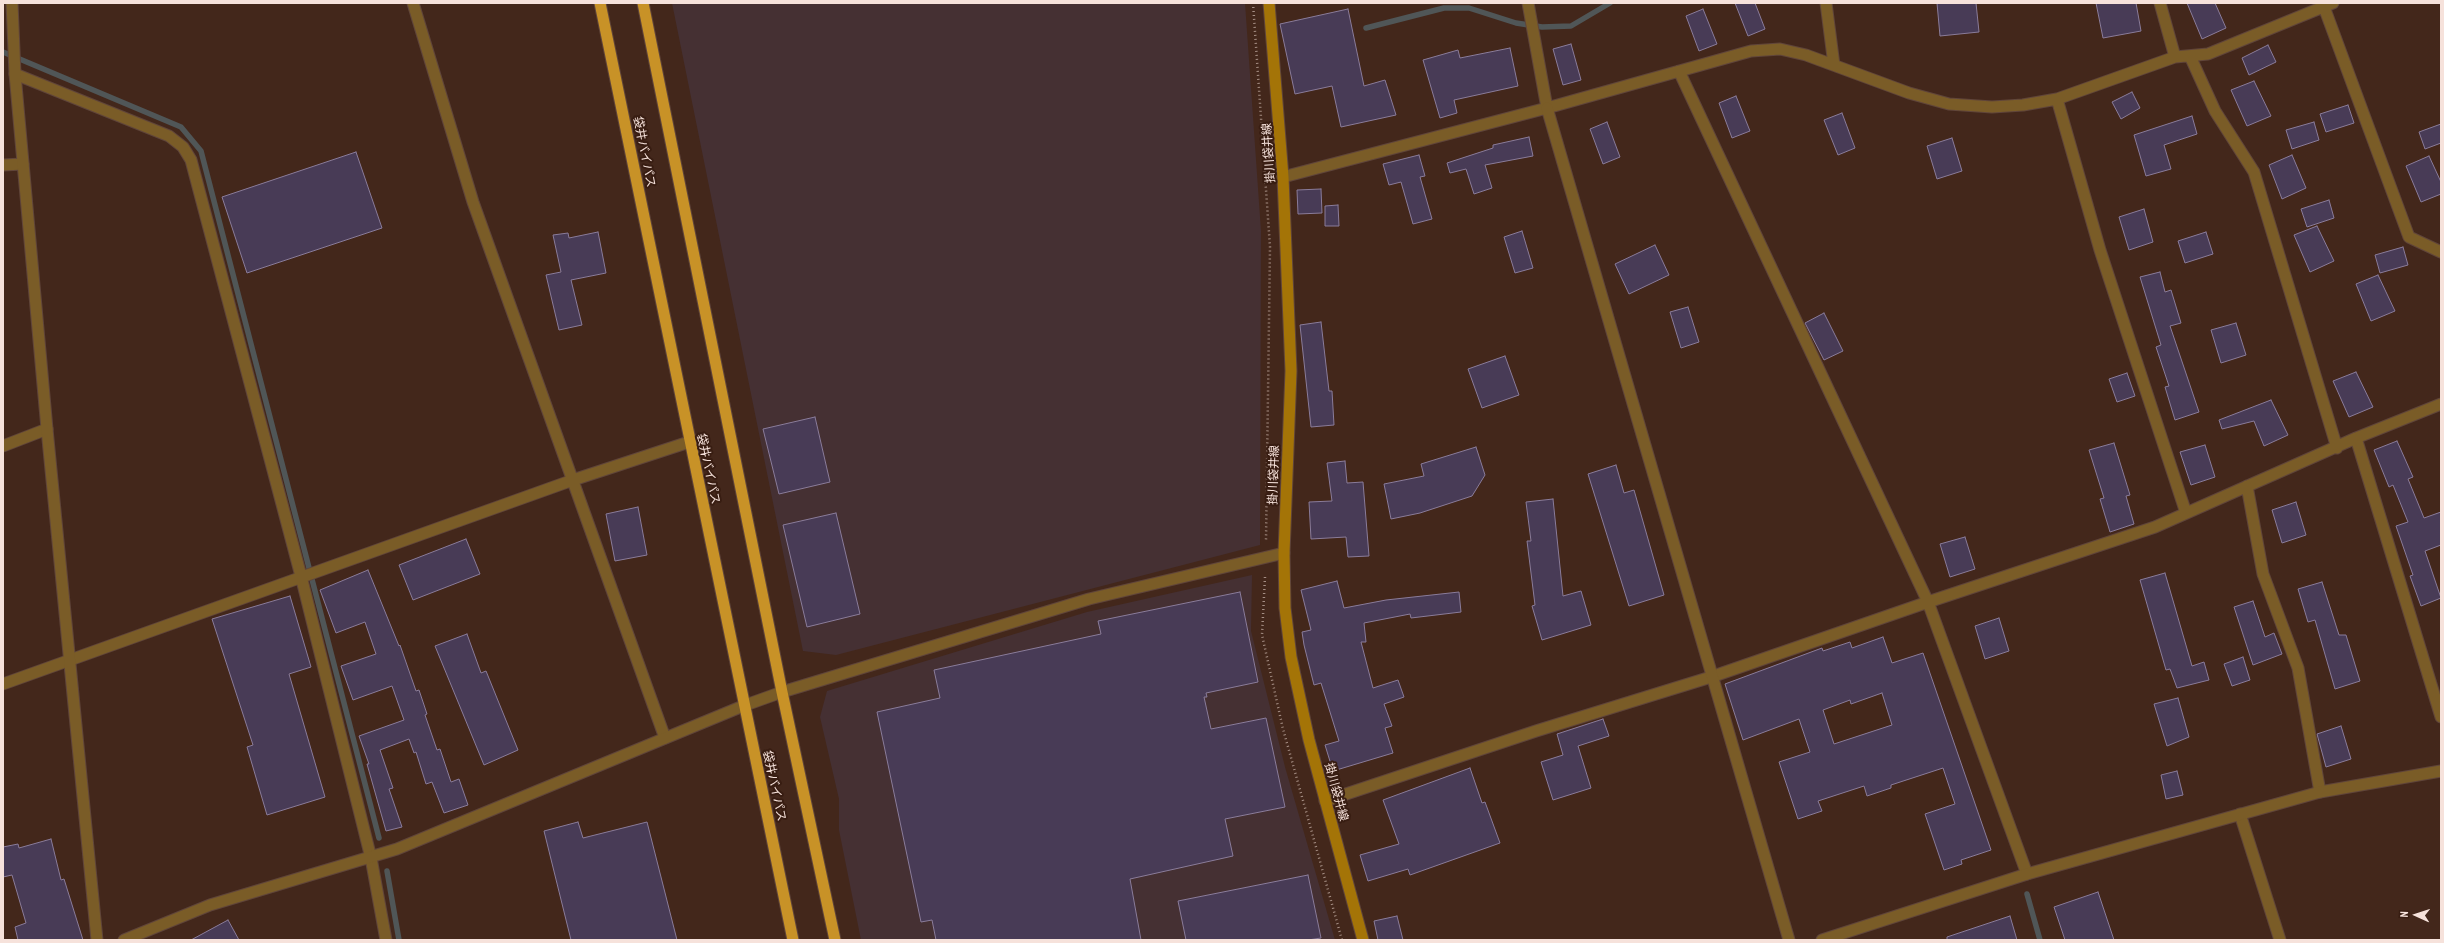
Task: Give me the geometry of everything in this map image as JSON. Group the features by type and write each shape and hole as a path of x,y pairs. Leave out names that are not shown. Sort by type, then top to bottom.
{"highway":[{"name":"袋井バイパス","path":"600,3 743,706 793,940"},
{"path":"643,3 782,692 835,940"}],"main road":[{"name":"掛川袋井線","path":"1269,3 1284,177 1291,371 1284,553 1285,608 1292,657 1325,801 1363,940"}],"street":[{"path":"12,3 13,48 47,429 68,660 97,940"},
{"path":"413,3 473,202 665,738"},
{"path":"1528,3 1547,108 1711,677 1789,940"},
{"path":"1826,3 1834,65"},
{"path":"2160,3 2175,57"},
{"path":"1284,177 1547,108 1751,51 1780,49 1806,54 1909,93 1949,104 1992,107 2024,105 2057,99 2175,57 2208,54 2328,5 2410,237 2441,252"},
{"path":"2190,56 2215,111 2254,172 2336,448"},
{"path":"15,68 169,136 183,147 191,160 307,574 371,858 386,940"},
{"path":"1679,71 1928,602 2027,874"},
{"path":"2057,99 2100,250 2186,513"},
{"path":"3,165 23,164"},
{"path":"1325,801 1536,731 1711,677 1928,602 2155,527 2356,438 2441,404"},
{"path":"3,446 47,429"},
{"path":"2356,438 2441,717"},
{"path":"3,684 573,480 689,442"},
{"path":"2247,486 2263,574 2298,668 2320,792"},
{"path":"124,940 210,905 397,849 743,706 782,692 1089,599 1284,553"},
{"path":"1822,940 2027,874 2320,792 2441,771"},
{"path":"2240,814 2280,940"}],"path":[{"path":"1252,3 1270,247 1266,541"},
{"path":"1265,577 1262,635 1283,729 1342,940"}],"shaded area":[{"path":"672,3 1245,3 1261,231 1260,545 836,655 803,651"},
{"path":"1252,575 1251,631 1285,767 1335,940 861,940 839,830 839,799 820,717 827,691 1087,612"}],"building":[{"path":"1735,3 1755,3 1765,29 1748,36"},
{"path":"1937,3 1976,3 1979,32 1940,36"},
{"path":"2096,3 2136,3 2141,31 2103,38"},
{"path":"2187,3 2215,3 2226,28 2202,39"},
{"path":"1348,9 1364,86 1385,80 1396,115 1341,127 1332,86 1295,94 1280,24"},
{"path":"1703,9 1717,44 1699,51 1686,16"},
{"path":"1571,44 1581,80 1563,85 1553,49"},
{"path":"2268,45 2276,62 2249,75 2242,58"},
{"path":"1510,48 1518,86 1454,100 1457,113 1440,118 1423,60 1458,50 1460,58"},
{"path":"2254,81 2271,116 2247,126 2231,90"},
{"path":"2132,92 2140,108 2121,119 2112,102"},
{"path":"1736,96 1750,131 1732,138 1719,103"},
{"path":"2348,105 2354,123 2326,132 2320,114"},
{"path":"1842,113 1855,148 1838,155 1824,120"},
{"path":"2192,116 2197,134 2164,145 2171,169 2146,176 2134,135"},
{"path":"1607,122 1620,157 1603,164 1590,129"},
{"path":"2314,122 2319,140 2292,149 2286,130"},
{"path":"2441,124 2441,143 2425,149 2419,132"},
{"path":"1529,137 1533,156 1485,165 1492,188 1474,194 1466,169 1450,173 1447,163 1493,148 1493,145"},
{"path":"1952,138 1962,171 1937,179 1927,146"},
{"path":"356,152 382,228 247,273 222,197"},
{"path":"1419,155 1425,176 1420,177 1432,219 1413,224 1401,182 1389,185 1383,164"},
{"path":"2292,155 2306,188 2282,199 2269,165"},
{"path":"2429,156 2441,182 2441,194 2421,202 2406,166"},
{"path":"1321,189 1322,213 1298,214 1297,190"},
{"path":"2329,200 2334,218 2307,227 2301,209"},
{"path":"1338,205 1339,226 1325,226 1325,206"},
{"path":"2144,209 2153,242 2129,250 2119,217"},
{"path":"2317,226 2334,261 2310,272 2294,235"},
{"path":"1522,231 1533,268 1515,273 1504,237"},
{"path":"598,232 606,273 571,280 582,325 559,330 546,275 561,272 553,235 568,233 569,238"},
{"path":"2206,232 2213,254 2185,263 2178,241"},
{"path":"1655,245 1669,275 1629,294 1615,264"},
{"path":"2403,247 2408,265 2380,273 2375,255"},
{"path":"2160,272 2165,292 2171,290 2181,323 2170,326 2199,412 2175,420 2165,387 2169,386 2156,347 2161,345 2140,277"},
{"path":"2378,275 2395,311 2371,321 2356,284"},
{"path":"1688,307 1699,342 1681,348 1670,312"},
{"path":"1824,313 1843,351 1824,360 1805,323"},
{"path":"1321,322 1329,391 1332,391 1334,425 1311,427 1300,325"},
{"path":"2236,323 2246,355 2221,363 2211,330"},
{"path":"1505,356 1519,395 1482,408 1468,369"},
{"path":"2356,372 2373,407 2349,417 2333,381"},
{"path":"2127,373 2135,396 2117,402 2109,379"},
{"path":"2271,400 2288,435 2264,446 2254,421 2222,429 2219,420"},
{"path":"815,417 830,482 779,494 763,429"},
{"path":"2397,441 2413,477 2408,479 2424,518 2441,512 2441,545 2425,551 2441,598 2421,606 2410,576 2413,575 2396,526 2408,522 2393,485 2389,487 2374,450"},
{"path":"2114,443 2130,495 2126,496 2134,524 2110,532 2100,499 2104,498 2089,450"},
{"path":"2205,445 2215,477 2191,485 2180,452"},
{"path":"1476,447 1485,475 1472,496 1420,513 1391,519 1384,484 1424,476 1421,464"},
{"path":"1345,461 1347,483 1363,482 1369,556 1348,557 1346,537 1311,539 1309,502 1332,501 1327,463"},
{"path":"1616,465 1624,493 1634,490 1664,595 1629,606 1588,474"},
{"path":"1553,499 1563,596 1581,591 1591,625 1542,640 1532,606 1535,605 1527,541 1531,541 1526,502"},
{"path":"2296,502 2306,535 2282,543 2272,510"},
{"path":"638,507 647,555 615,561 606,514"},
{"path":"836,513 860,614 807,627 783,525"},
{"path":"1965,537 1975,569 1950,577 1940,544"},
{"path":"466,539 480,574 413,600 399,565"},
{"path":"368,570 399,646 400,645 416,691 419,690 427,714 425,715 437,750 440,749 451,782 459,779 468,805 444,813 432,782 426,784 416,752 414,753 409,739 380,750 393,788 389,789 402,827 386,831 367,764 369,764 359,736 404,720 392,686 353,700 341,666 376,654 365,622 336,633 320,590"},
{"path":"2165,573 2192,666 2204,662 2209,680 2177,688 2170,669 2166,670 2140,580"},
{"path":"1337,581 1344,608 1386,600 1459,592 1461,612 1411,618 1410,614 1364,623 1366,642 1361,642 1373,688 1398,680 1404,697 1384,704 1392,726 1385,728 1393,753 1333,771 1325,745 1339,741 1321,683 1314,685 1302,632 1311,630 1301,590"},
{"path":"2322,582 2339,635 2346,635 2360,681 2335,689 2315,620 2308,622 2298,589"},
{"path":"1240,592 1258,682 1206,693 1207,697 1204,697 1211,729 1266,718 1285,807 1225,819 1233,856 1130,879 1141,940 936,940 932,920 921,922 877,712 940,698 934,670 1101,634 1098,621"},
{"path":"290,596 311,667 289,674 325,797 267,815 247,747 253,745 212,619"},
{"path":"2253,601 2265,637 2274,633 2282,654 2253,665 2234,607"},
{"path":"1999,618 2009,651 1985,659 1975,626"},
{"path":"467,634 481,673 486,671 518,750 484,765 435,646"},
{"path":"1883,637 1892,663 1923,653 1991,850 1961,860 1962,864 1944,870 1925,814 1955,804 1943,768 1891,785 1891,788 1867,796 1864,786 1818,801 1822,811 1798,819 1779,762 1810,752 1799,719 1743,740 1725,684 1822,648 1823,651 1850,642 1852,648","holes":["1882,693 1892,725 1834,744 1823,710 1850,700 1851,704"]},
{"path":"2243,657 2250,680 2232,686 2224,664"},
{"path":"2178,698 2189,737 2167,746 2154,704"},
{"path":"1603,719 1609,736 1578,746 1591,788 1553,800 1541,762 1563,755 1557,734"},
{"path":"2341,726 2351,759 2326,767 2317,734"},
{"path":"1470,768 1482,803 1485,802 1500,843 1410,875 1408,869 1368,881 1360,855 1399,844 1383,800"},
{"path":"2177,771 2183,795 2166,799 2161,775"},
{"path":"578,822 583,838 647,822 677,940 571,940 544,831"},
{"path":"51,839 61,880 64,879 83,940 18,940 15,927 26,923 12,875 3,877 3,847 18,844 19,848"},
{"path":"1308,875 1321,938 1308,940 1186,940 1178,901"},
{"path":"2098,892 2114,940 2065,940 2054,907"},
{"path":"1397,916 1403,940 1378,940 1374,921"},
{"path":"2010,916 2017,940 1947,940 1947,937"},
{"path":"228,920 239,940 191,940"}],"waterway":[{"path":"1366,28 1444,8 1469,8 1516,23 1542,27 1571,26 1610,3"},
{"path":"3,52 181,127 201,151 379,838"},
{"path":"387,871 399,940"},
{"path":"2027,894 2040,940"}]}
